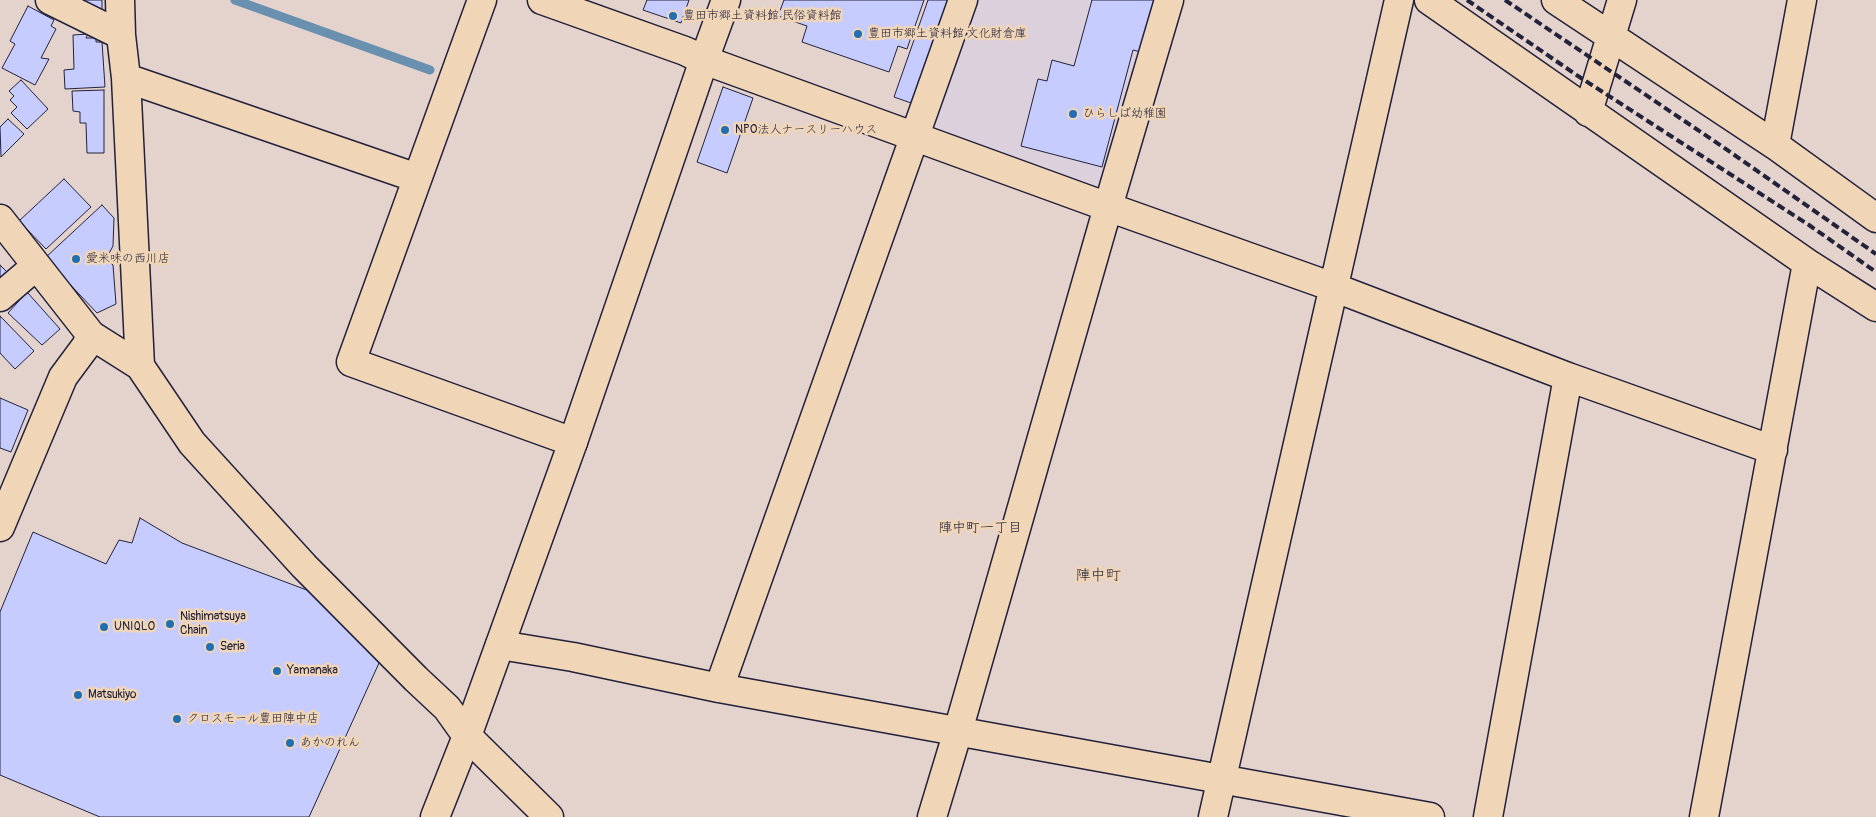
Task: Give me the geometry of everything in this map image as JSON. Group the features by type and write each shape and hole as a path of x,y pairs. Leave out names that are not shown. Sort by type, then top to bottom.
{"street":[{"path":"50,0 122,35"},
{"path":"120,0 126,78 140,366"},
{"path":"482,0 351,362 573,442"},
{"path":"542,0 686,51 704,60 1108,207 1334,287 1568,377 1773,450"},
{"path":"435,817 467,736 573,442 726,0"},
{"path":"719,688 963,0"},
{"path":"932,817 1169,0"},
{"path":"1213,817 1399,0"},
{"path":"1429,0 1807,263 1876,307"},
{"path":"1556,0 1775,145 1876,218"},
{"path":"1588,112 1622,0"},
{"path":"1775,145 1802,0"},
{"path":"126,78 417,178"},
{"path":"0,220 91,335 140,366 192,443 304,566 447,708 467,736 549,817"},
{"path":"1704,817 1807,263"},
{"path":"0,297 36,266"},
{"path":"0,527 63,377 86,346 91,335"},
{"path":"1488,817 1568,377"},
{"path":"500,646 574,657 719,688 1430,817"}],"shaded area":[{"path":"972,0 1161,0 1106,190 927,126"}],"building":[{"path":"66,0 102,0 102,9 94,14"},
{"name":"豊田市郷土資料館 民俗資料館","path":"647,0 689,0 681,23 643,10"},
{"name":"豊田市郷土資料館 文化財倉庫","path":"784,0 924,0 907,49 898,46 889,72 802,42 807,26 778,16"},
{"path":"928,0 948,0 911,103 894,97"},
{"name":"ひらしば幼稚園","path":"1092,0 1155,0 1141,52 1133,50 1102,167 1021,146 1038,79 1047,81 1052,60 1074,66"},
{"path":"28,6 54,20 51,26 56,29 41,58 49,59 35,85 2,68 15,44 10,41"},
{"path":"88,34 86,38 96,38 96,42 102,42 105,87 65,89 64,70 74,69 73,35"},
{"path":"21,80 48,109 27,129 11,113 17,107 10,100 14,96 9,91"},
{"name":"NPO法人ナースリーハウス","path":"723,87 753,98 727,173 697,162"},
{"path":"104,90 104,153 87,153 86,123 80,123 80,112 73,111 72,91"},
{"path":"8,119 24,134 1,157 0,127"},
{"path":"64,179 91,207 46,249 19,221"},
{"name":"愛米味の西川店","path":"102,205 114,218 113,246 106,259 113,265 116,304 97,313 45,258"},
{"path":"0,265 8,273 0,280"},
{"path":"27,292 60,329 42,345 8,313"},
{"path":"0,316 34,351 15,369 0,353"},
{"path":"0,398 28,410 11,452 0,448"},
{"name":"クロスモール豊田陣中店","path":"140,518 182,543 312,592 379,663 309,817 100,817 0,775 0,612 33,532 106,564 119,540 132,543"}],"waterway":[{"path":"235,0 430,70"}],"railway":[{"path":"1467,0 1581,78 1809,225 1876,272"},
{"path":"1505,0 1723,147 1876,254"}],"place":[{"name":"豊田市郷土資料館 民俗資料館","path":"673,16"},
{"name":"豊田市郷土資料館 文化財倉庫","path":"858,34"},
{"name":"ひらしば幼稚園","path":"1073,114"},
{"name":"NPO法人ナースリーハウス","path":"725,130"},
{"name":"愛米味の西川店","path":"76,259"},
{"name":"Nishimatsuya Chain","path":"170,624"},
{"name":"UNIQLO","path":"104,627"},
{"name":"Seria","path":"210,647"},
{"name":"Yamanaka","path":"277,671"},
{"name":"Matsukiyo","path":"78,695"},
{"name":"クロスモール豊田陣中店","path":"177,719"},
{"name":"あかのれん","path":"290,743"}],"district":[{"name":"陣中町一丁目","path":"980,528"},
{"name":"陣中町","path":"1098,576"}]}
